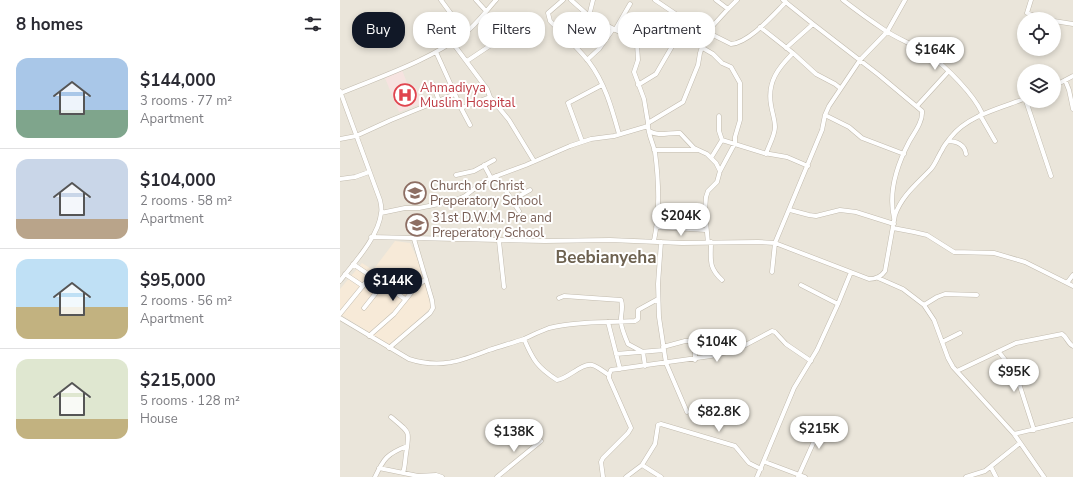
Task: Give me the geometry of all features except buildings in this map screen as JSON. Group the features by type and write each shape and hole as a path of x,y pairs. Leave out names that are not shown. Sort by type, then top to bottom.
{"street":[{"path":"441,0 449,12"},
{"path":"476,0 486,11"},
{"path":"470,29 496,0"},
{"path":"563,0 548,13 550,21 587,60 609,100 619,134"},
{"path":"571,0 584,12"},
{"path":"590,12 593,0"},
{"path":"655,0 673,12"},
{"path":"716,0 728,9"},
{"path":"715,23 736,0"},
{"path":"843,0 887,32 930,55 948,72 978,105 995,141"},
{"path":"772,272 775,243 808,166 822,130 825,115 831,102 860,60 887,32 904,2 898,0"},
{"path":"1027,12 1030,0"},
{"path":"715,36 731,44 737,44 760,27 785,1 922,111 922,118 896,170 892,203 894,224"},
{"path":"587,60 599,49 630,4"},
{"path":"1061,23 1073,24"},
{"path":"786,48 813,24"},
{"path":"610,27 631,38 637,44 638,60 634,72 644,99 658,180 654,242"},
{"path":"760,27 793,53 816,74 840,88"},
{"path":"340,281 371,237 378,225 381,213 380,200 340,92 442,48"},
{"path":"456,48 487,89 490,97 509,120 534,161"},
{"path":"466,61 486,48"},
{"path":"638,85 656,74 671,48"},
{"path":"381,213 405,208 419,208 454,201 465,196 483,182 491,178 582,141 614,136 648,126 683,102 698,66 701,48"},
{"path":"703,48 713,54 722,63 731,67 740,83 740,115 735,136 735,143 720,171 717,182 708,191 706,197 706,230 710,242 712,268 714,273 722,280"},
{"path":"436,52 470,125"},
{"path":"766,154 775,128 770,102 770,91 773,80 780,66 793,53"},
{"path":"917,106 948,72"},
{"path":"1061,82 1073,76"},
{"path":"1065,80 1073,109"},
{"path":"433,84 440,101"},
{"path":"582,141 568,103 571,100 602,85"},
{"path":"340,139 356,136 455,94"},
{"path":"462,108 490,97"},
{"path":"371,237 499,241 610,240 775,243 869,279 878,278 882,276 885,271 896,211 905,197 934,165 942,150 955,132 981,114 1017,103"},
{"path":"1028,108 1051,176"},
{"path":"825,115 849,127 862,138 904,154"},
{"path":"711,158 722,140 719,131 719,116"},
{"path":"648,126 655,134 665,135 680,133 694,148 707,154 720,171"},
{"path":"722,140 766,154 787,157 808,166"},
{"path":"948,141 956,141 960,143 966,154"},
{"path":"654,150 700,150"},
{"path":"456,175 474,171 494,160"},
{"path":"484,165 491,178"},
{"path":"340,179 354,177 369,172"},
{"path":"496,176 519,211"},
{"path":"512,200 530,190"},
{"path":"790,210 816,216 840,210 850,212 927,235 943,247 954,252 994,253 1013,258 1035,266 1073,286"},
{"path":"656,227 706,230"},
{"path":"389,348 432,310 432,300 414,239"},
{"path":"499,241 504,287"},
{"path":"661,242 658,299 659,317 666,363 686,412"},
{"path":"353,264 405,299"},
{"path":"757,477 794,388 817,350 838,304 850,272"},
{"path":"345,274 363,286"},
{"path":"1067,283 1073,275"},
{"path":"340,314 371,276"},
{"path":"878,278 903,289 924,305 934,320 948,358 957,371 1014,434 1044,477"},
{"path":"369,336 394,314 415,288 426,279"},
{"path":"364,308 383,284"},
{"path":"801,285 838,304"},
{"path":"924,305 945,294 977,295"},
{"path":"560,298 564,296 621,300 623,304 620,322 628,344 643,352"},
{"path":"340,318 409,359 435,364 464,360 524,339 548,328 575,323 637,320 638,310 658,299"},
{"path":"608,322 620,369"},
{"path":"609,375 611,370 695,360 736,350 772,331 775,332 786,344 811,361"},
{"path":"942,342 960,332"},
{"path":"957,371 1016,343 1062,334 1066,337 1070,345 1073,346"},
{"path":"524,339 532,358 541,368 556,380 562,379 586,365 592,365 609,375 631,428 625,437 603,458 601,462 603,477"},
{"path":"616,354 664,349 685,341 689,341 695,348 695,360"},
{"path":"643,352 645,366"},
{"path":"999,352 1016,374 1034,430"},
{"path":"391,417 405,429 408,434 409,441 403,473"},
{"path":"798,476 824,419"},
{"path":"1014,434 1073,420"},
{"path":"626,477 642,465 655,444 658,425 661,424 735,446 749,463 761,469"},
{"path":"497,477 541,440"},
{"path":"966,477 977,474 990,467 1020,443"},
{"path":"375,477 385,458 391,453 407,446"},
{"path":"764,462 798,476 805,477"},
{"path":"642,465 661,477"},
{"path":"990,467 996,477"},
{"path":"379,468 403,473 441,477"}],"shaded area":[{"path":"340,0 1073,0 1073,477 340,477"},
{"name":"Ahmadiyya Muslim Hospital","path":"402,70 409,88 415,86 422,103 399,112 385,78"},
{"path":"395,241 410,243 424,273 431,308 390,346 340,314 340,289 362,263 373,270"}],"place":[{"name":"Ahmadiyya Muslim Hospital","path":"405,95"},
{"name":"Church of Christ Preperatory School","path":"415,193"},
{"name":"31st D.W.M. Pre and Preperatory School","path":"417,225"}],"district":[{"name":"Beebianyeha","path":"606,257"}]}
